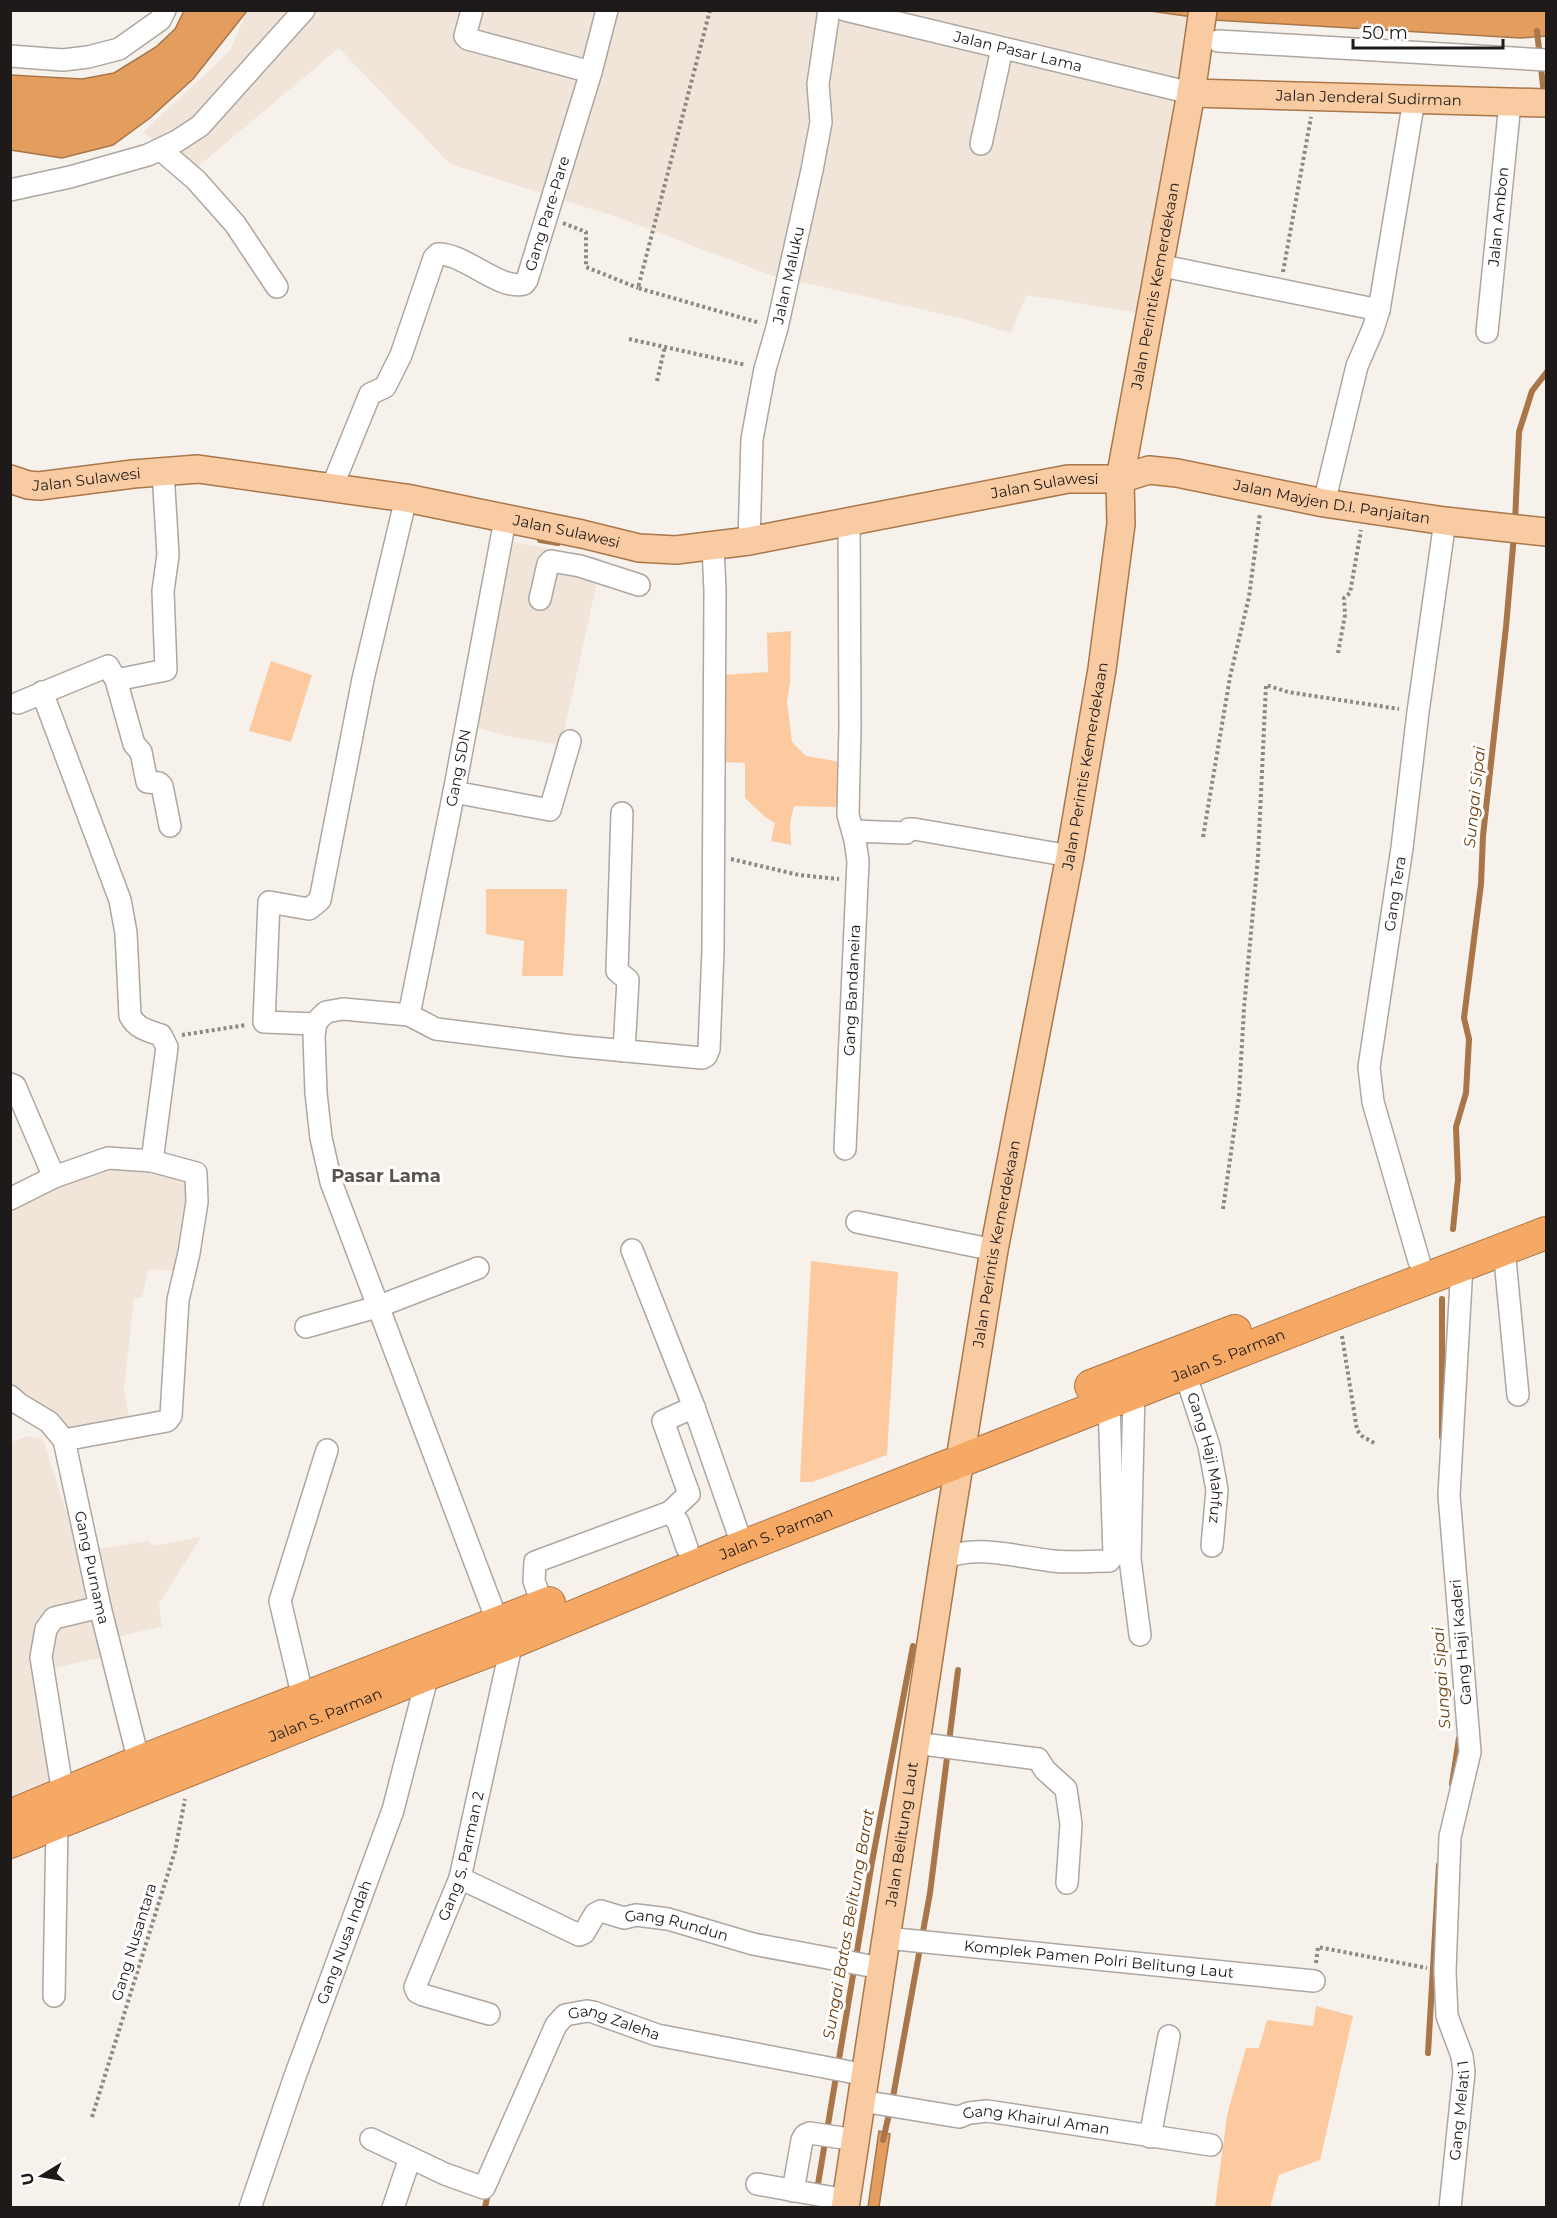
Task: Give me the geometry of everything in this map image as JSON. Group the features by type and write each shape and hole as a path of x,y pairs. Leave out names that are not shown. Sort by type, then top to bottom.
{"highway":[{"name":"Jalan S. Parman","path":"10,1842 60,1808 139,1762 303,1698 525,1622 740,1538 962,1450 1178,1352 1407,1272 1546,1211"},
{"name":"Jalan S. Parman","path":"962,1450 1122,1398 1342,1311 1407,1272 1462,1265 1546,1233"},
{"name":"Jalan S. Parman","path":"10,1816 60,1808 190,1771 428,1674 525,1622 687,1548 740,1538"}],"main road":[{"name":"Jalan Perintis Kemerdekaan","path":"962,1450 994,1250 1070,856 1102,669 1121,524 1120,479 1191,93 1207,44 1203,10"},
{"name":"Jalan Jenderal Sudirman","path":"1191,93 1530,103"},
{"name":"Jalan Sulawesi","path":"12,485 39,486 198,469 406,498 505,520 583,547 676,550 748,541 1068,479 1120,479"},
{"name":"Jalan Mayjen D.I. Panjaitan","path":"1120,479 1149,470 1177,473 1324,503 1445,521 1542,531"},
{"name":"Jalan Belitung Laut","path":"825,2198 838,2137 877,2097 863,1965 908,1940 936,1747 944,1558 962,1450"}],"street":[{"path":"10,56 63,60 88,57 119,49 160,20 165,10"},
{"path":"10,190 70,177 161,150 200,126 304,10"},
{"path":"472,10 465,31 468,39 591,72"},
{"name":"Gang Pare-Pare","path":"332,487 370,394 385,387 401,355 431,264 438,254 443,254 512,285 524,284 530,273 591,72 607,10"},
{"name":"Jalan Maluku","path":"748,541 752,439 765,369 777,328 813,170 821,122 818,84 829,10"},
{"name":"Jalan Pasar Lama","path":"845,10 1191,93"},
{"path":"1207,44 1536,60"},
{"path":"981,144 1002,49"},
{"path":"1324,503 1357,366 1379,310 1414,100"},
{"name":"Jalan Ambon","path":"1487,332 1530,103"},
{"path":"161,150 196,180 235,224 277,287"},
{"path":"1158,265 1379,310"},
{"path":"116,680 166,670 163,591 168,555 163,471"},
{"path":"316,1024 264,1022 269,902 309,909 320,900 363,679 406,498"},
{"name":"Gang SDN","path":"409,1016 505,520"},
{"name":"Gang Bandaneira","path":"845,1149 858,881 858,861 848,815 849,520"},
{"name":"Gang Tera","path":"1407,1272 1373,1102 1369,1067 1402,848 1418,712 1445,521"},
{"path":"525,1622 377,1307 331,1182 321,1138 316,1093 314,1036 316,1024 326,1012 343,1009 409,1016 436,1029 624,1051 702,1058 706,1056 709,1049 713,950 715,591 713,546"},
{"path":"540,599 548,564 583,547 639,585"},
{"path":"13,700 42,692 105,666 111,669 134,744 141,752 147,782 159,783 162,786 170,826"},
{"path":"42,692 120,900 126,933 130,1016 140,1028 161,1035 167,1047 152,1161"},
{"path":"454,792 550,810 570,741"},
{"path":"622,813 617,971 628,980 624,1051"},
{"path":"853,831 894,834 906,833 909,829 914,829 1070,856"},
{"path":"10,1084 15,1086 54,1177"},
{"path":"10,1199 54,1177 108,1158 152,1161 196,1173 197,1202 189,1253 178,1300 171,1416 167,1421 64,1440 49,1422 10,1396"},
{"path":"857,1222 994,1250"},
{"path":"1504,1249 1518,1395"},
{"path":"632,1250 694,1407 740,1538"},
{"name":"Gang Haji Kaderi","path":"1447,2016 1445,1971 1450,1837 1470,1752 1449,1496 1462,1265"},
{"path":"306,1327 377,1307 478,1268"},
{"name":"Gang Haji Mahfuz","path":"1185,1373 1209,1446 1217,1490 1212,1546"},
{"path":"944,1558 959,1552 972,1551 1055,1562 1109,1561 1114,1555 1122,1398"},
{"path":"1122,1398 1130,1559 1140,1635"},
{"path":"525,1622 534,1581 535,1562 670,1512 689,1494 663,1422 694,1407"},
{"name":"Gang Purnama","path":"64,1440 100,1607 139,1762"},
{"path":"303,1698 280,1601 327,1450"},
{"path":"670,1512 678,1522 687,1548"},
{"path":"54,1995 60,1808 41,1657 46,1629 54,1618 100,1607"},
{"name":"Gang S. Parman 2","path":"489,2014 423,1995 416,1990 460,1878 525,1622"},
{"name":"Gang Nusa Indah","path":"250,2208 294,2079 393,1810 428,1674"},
{"path":"936,1747 1038,1759 1046,1770 1062,1783 1066,1789 1071,1824 1067,1883"},
{"name":"Gang Rundun","path":"460,1878 579,1935 584,1933 595,1914 601,1911 624,1918 636,1915 668,1919 753,1944 863,1965"},
{"name":"Komplek Pamen Polri Belitung Laut","path":"908,1940 1314,1981"},
{"name":"Gang Zaleha","path":"371,2139 445,2174 484,2188 556,2025 567,2014 587,2011 657,2035 837,2070 877,2097"},
{"name":"Gang Melati 1","path":"1447,2016 1462,2056 1464,2072 1450,2208"},
{"path":"1150,2137 1169,2036"},
{"name":"Gang Khairul Aman","path":"877,2097 959,2117 969,2113 987,2111 1211,2145"},
{"path":"825,2198 803,2137 810,2133 838,2137"},
{"path":"393,2208 410,2158"},
{"path":"757,2184 825,2198"}],"path":[{"path":"638,288 710,10"},
{"path":"1280,290 1314,98"},
{"path":"547,217 586,232 586,267 638,288 777,328"},
{"path":"630,339 765,369"},
{"path":"657,381 665,346"},
{"path":"1203,837 1230,678 1249,597 1263,490"},
{"path":"1338,653 1345,615 1344,598 1350,593 1365,508"},
{"path":"1223,1209 1239,1096 1244,1008 1258,857 1266,685 1288,692 1418,712"},
{"path":"713,855 799,875 858,881"},
{"path":"164,1038 264,1022"},
{"path":"1342,1311 1341,1333 1357,1430 1362,1436 1376,1444"},
{"name":"Gang Nusantara","path":"92,2117 175,1851 190,1771"},
{"path":"1314,1981 1318,1947 1445,1971"}],"shaded area":[{"path":"1152,10 1197,16 1139,313 1026,295 1011,333 964,319 770,275 620,218 450,164 339,48 195,169 143,132 230,51 247,11"},
{"path":"184,11 247,11 193,79 150,118 113,145 62,158 11,150 11,75 82,79 114,73 156,47 175,29"},
{"path":"1150,11 1546,11 1546,36 1521,38 1214,20"},
{"path":"509,541 602,559 561,745 473,727"},
{"path":"791,631 790,682 787,702 792,742 806,756 840,762 839,807 794,806 790,823 791,845 771,841 775,823 745,798 745,763 722,762 722,675 768,672 767,633"},
{"path":"271,661 312,675 291,742 249,731"},
{"path":"486,889 567,889 563,976 522,976 524,941 486,934"},
{"path":"98,1164 194,1180 182,1272 148,1269 142,1298 134,1298 124,1388 130,1425 72,1435 11,1386 10,1207"},
{"path":"811,1261 898,1272 887,1455 812,1482 800,1482"},
{"path":"29,1436 43,1439 79,1552 148,1541 153,1546 201,1537 159,1604 162,1626 114,1638 102,1657 47,1670 67,1778 11,1801 11,1442"},
{"path":"1316,2006 1353,2016 1320,2160 1279,2175 1270,2207 1215,2207 1227,2115 1246,2048 1259,2048 1267,2020 1313,2026"},
{"path":"879,2131 890,2134 879,2207 868,2207"}],"waterway":[{"name":"Sungai Sipai","path":"1537,31 1544,95"},
{"name":"Sungai Sipai","path":"1515,522 1519,432 1532,391 1546,373"},
{"name":"Sungai Sipai","path":"1453,1229 1458,1179 1456,1127 1466,1093 1469,1039 1464,1018 1481,884 1483,836 1514,535"},
{"path":"540,540 558,543"},
{"name":"Sungai Sipai","path":"1442,1299 1442,1437"},
{"name":"Sungai Batas Belitung Barat","path":"814,2208 872,1862 913,1646"},
{"path":"883,2140 930,1893 958,1670"},
{"name":"Sungai Sipai","path":"1452,1784 1459,1738"},
{"name":"Sungai Sipai","path":"1428,2053 1439,1865"},
{"path":"485,2208 488,2192"}],"district":[{"name":"Pasar Lama","path":"386,1176"}]}
